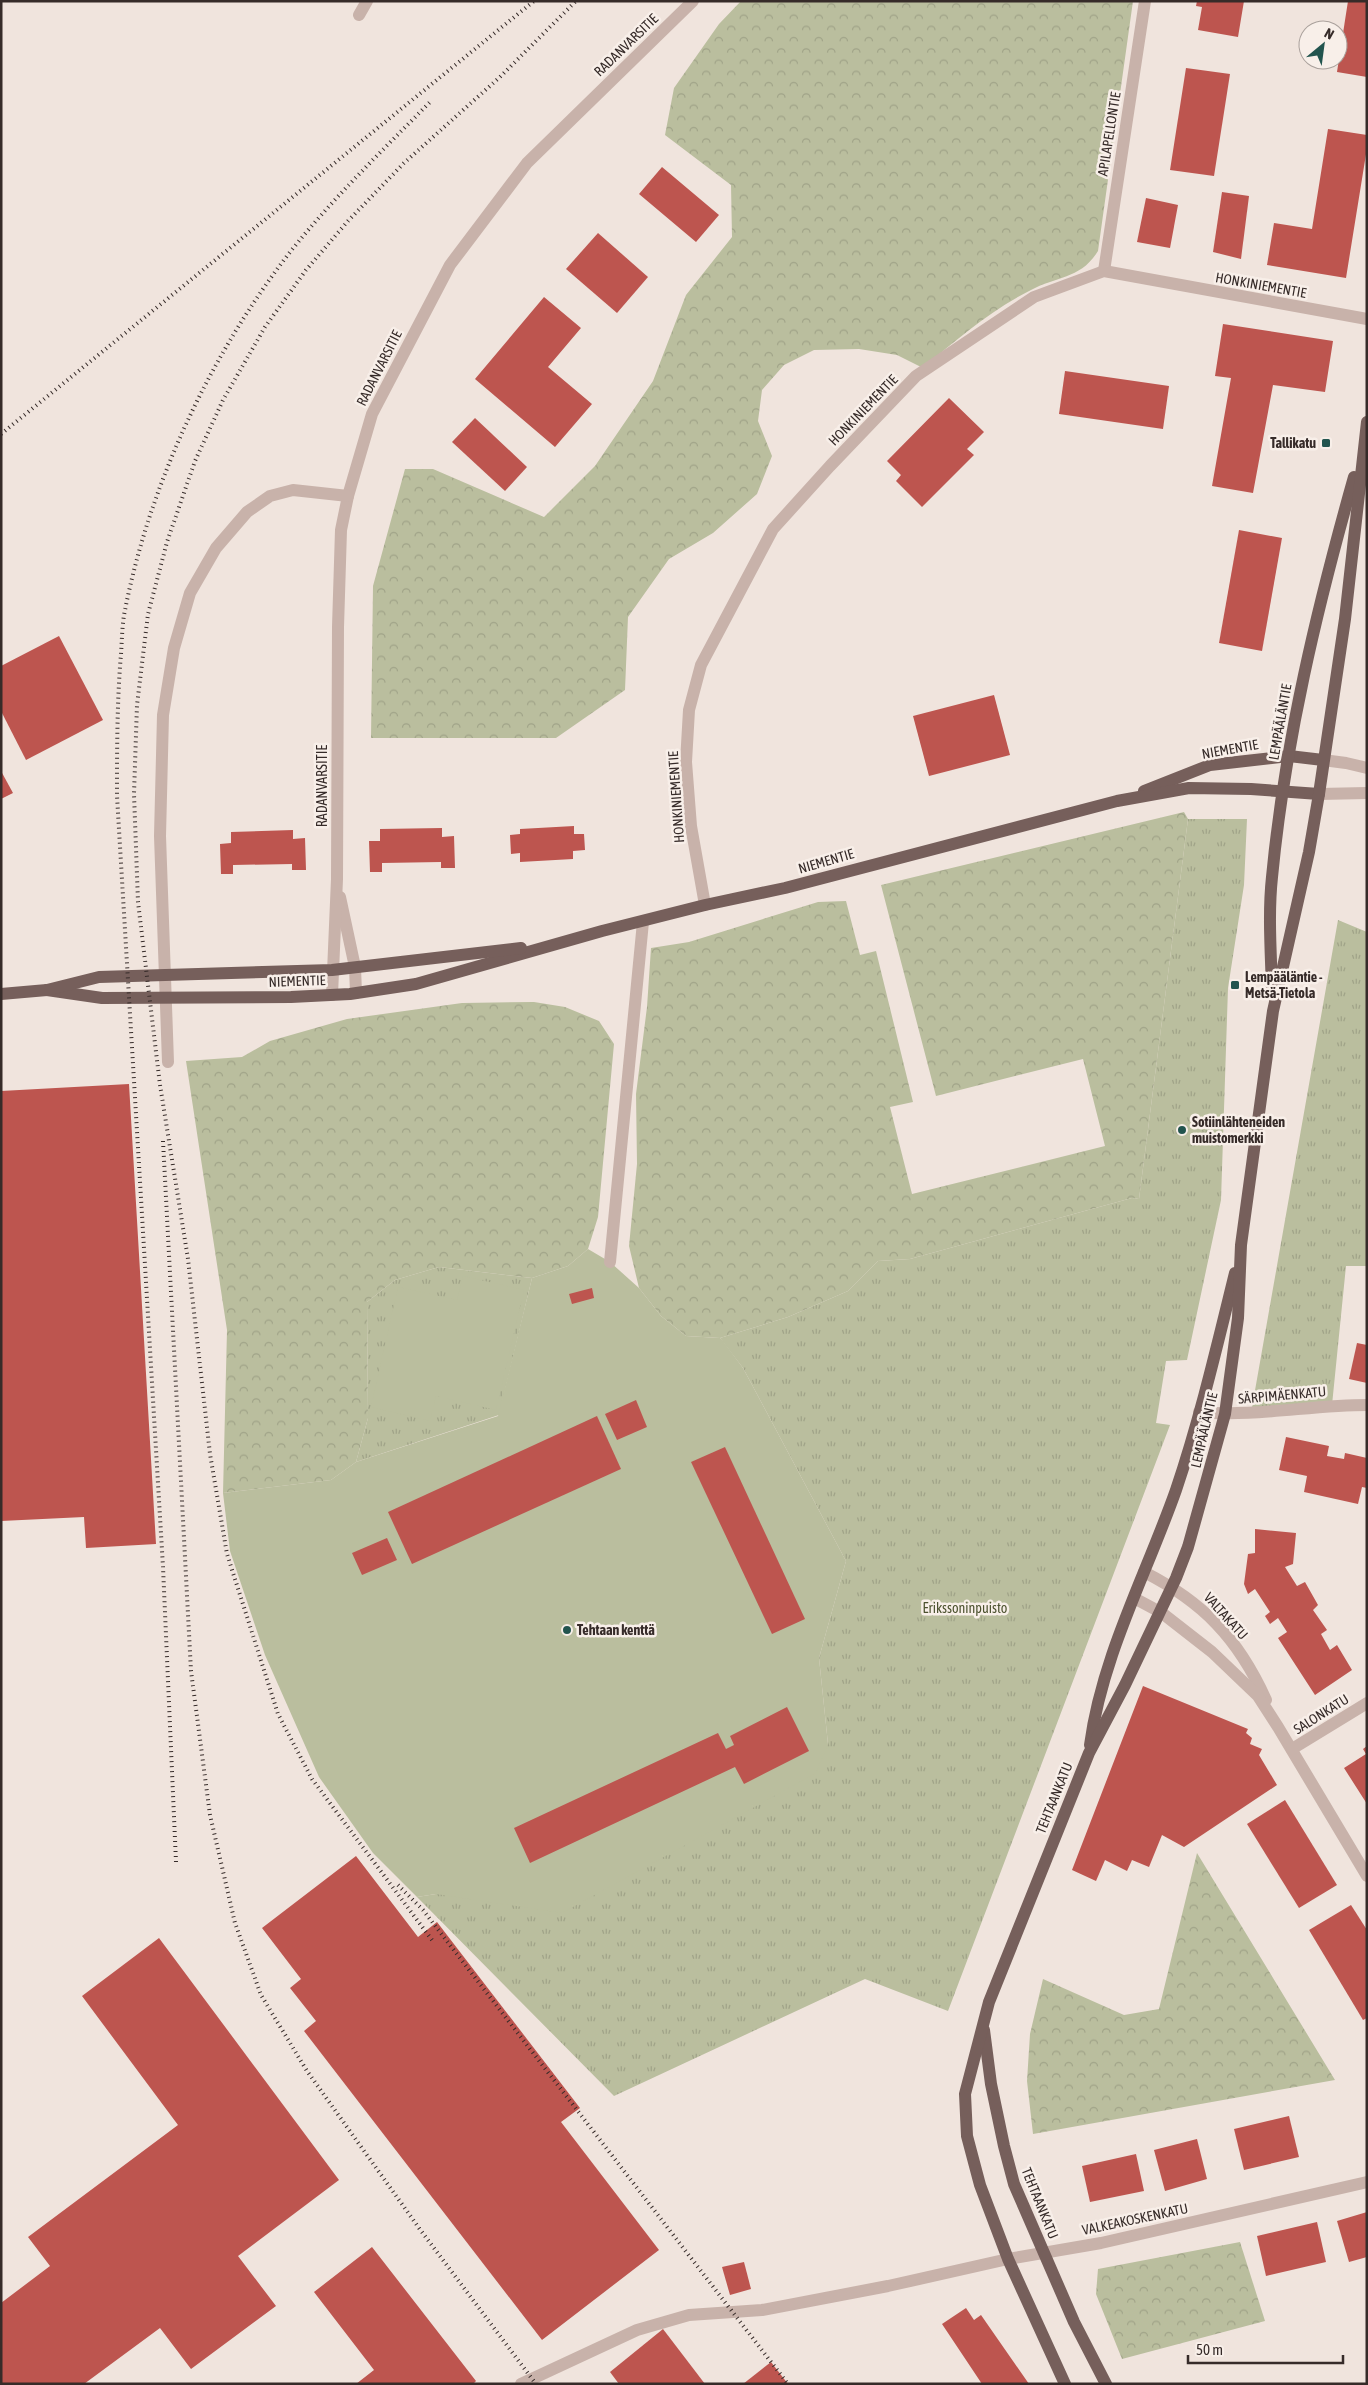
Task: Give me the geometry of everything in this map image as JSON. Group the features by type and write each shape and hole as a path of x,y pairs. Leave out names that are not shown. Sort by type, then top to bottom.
{"main road":[{"name":"LEMPÄÄLÄNTIE","path":"1162,1613 1188,1546 1225,1414 1238,1318 1241,1246 1273,1011 1309,852 1319,794 1345,619 1367,422"},
{"name":"LEMPÄÄLÄNTIE","path":"1273,1011 1271,879 1283,791 1307,658 1328,567 1363,446"},
{"name":"NIEMENTIE","path":"1117,801 1210,765 1289,756 1323,760"},
{"name":"NIEMENTIE","path":"47,990 102,998 291,997 356,993 416,984 543,947 705,905 784,888 1117,801 1188,788 1319,794"},
{"name":"NIEMENTIE","path":"1,994 47,990 98,977 332,970 517,948 543,947"},
{"name":"LEMPÄÄLÄNTIE","path":"1134,1598 1176,1490 1200,1412 1241,1246"},
{"name":"TEHTAANKATU","path":"1088,1753 1101,1685 1134,1598"},
{"name":"TEHTAANKATU","path":"1065,2384 1056,2368 1008,2259 980,2185 967,2136 965,2094 989,2002 1088,1753 1162,1613"},
{"name":"TEHTAANKATU","path":"984,2022 990,2084 1014,2184 1074,2322 1106,2384"}],"street":[{"path":"359,15 367,1"},
{"name":"RADANVARSITIE","path":"332,995 337,879 338,627 341,530 348,496 372,414 450,265 527,163 693,1"},
{"name":"APILAPELLONTIE","path":"1104,271 1145,1"},
{"name":"HONKINIEMENTIE","path":"705,905 691,826 686,762 690,710 701,665 773,529 916,376 1034,297 1104,271 1367,319"},
{"path":"168,1062 160,836 163,715 174,648 190,593 216,548 247,512 270,496 293,490 348,496"},
{"path":"1323,760 1367,768"},
{"path":"1319,794 1367,793"},
{"name":"RADANVARSITIE","path":"337,879 355,967 356,993"},
{"path":"610,1262 643,922"},
{"name":"SÄRPIMÄENKATU","path":"1200,1412 1225,1414 1332,1405 1367,1405"},
{"name":"VALTAKATU","path":"1144,1572 1191,1599 1226,1634 1261,1689 1278,1727"},
{"name":"VALTAKATU","path":"1134,1598 1162,1613 1228,1666 1258,1696 1292,1749 1367,1876"},
{"name":"SALONKATU","path":"1292,1749 1367,1703"},
{"name":"VALKEAKOSKENKATU","path":"521,2384 637,2330 689,2316 762,2310 888,2286 1008,2259 1100,2243 1367,2182"}],"green space":[{"path":"741,1 1133,1 1098,251 1084,267 1076,272 1041,285 988,316 923,368 897,355 859,349 814,350 784,365 762,390 758,421 772,456 757,494 713,533 669,559 628,617 625,690 556,738 371,738 373,586 405,469 433,469 544,517 595,466 653,381 686,295 732,237 731,185 665,135 674,88 719,24"},
{"path":"1184,812 1188,819 1139,1199 1132,1198 910,1259 878,1261 848,1291 788,1317 720,1338 686,1336 661,1316 639,1288 629,1246 637,1164 636,1094 647,1007 651,948 689,942 818,902 846,901 860,955 876,951 913,1102 890,1107 912,1194 1105,1146 1083,1059 936,1096 881,885"},
{"name":"Erikssoninpuisto","path":"1188,819 1247,819 1244,885 1228,988 1221,1200 1187,1360 1166,1361 1156,1423 1170,1425 948,2011 865,1979 614,2096 417,1897 436,1894 828,1744 819,1658 846,1561 743,1368 720,1338 788,1317 848,1291 878,1261 910,1259 1132,1198 1139,1199"},
{"path":"1338,920 1367,932 1367,1266 1346,1266 1332,1405 1251,1413"},
{"path":"534,1002 565,1007 599,1021 614,1044 598,1217 588,1249 568,1266 532,1278 439,1267 395,1280 367,1302 368,1418 356,1462 331,1480 223,1493 227,1330 186,1061 242,1057 270,1041 347,1019 462,1003"},
{"path":"588,1249 610,1262 639,1288 661,1316 686,1336 720,1338 723,1341 743,1368 846,1561 819,1658 828,1744 816,1773 562,1913 436,1894 417,1897 373,1853 319,1777 265,1655 230,1551 223,1493 331,1480 356,1462 498,1416 532,1278 568,1266"},
{"path":"439,1267 532,1278 499,1415 356,1462 368,1418 367,1302 395,1280"},
{"path":"463,1276 524,1290 496,1410 436,1396 430,1421 371,1407 398,1287 457,1300"},
{"path":"1197,1853 1335,2080 1033,2134 1027,2081 1030,2034 1043,1979 1124,2015 1159,2009"},
{"path":"1240,2242 1265,2321 1122,2359 1096,2294 1098,2269"}],"building":[{"path":"1197,1 1244,1 1238,37 1198,30 1202,7 1196,6"},
{"path":"1348,1 1367,1 1367,77 1337,72 1337,70 1348,70 1348,20 1345,20"},
{"path":"1186,68 1230,74 1214,176 1170,170"},
{"path":"1328,129 1367,135 1367,148 1346,278 1267,265 1274,223 1312,229"},
{"path":"662,167 719,215 696,242 639,194"},
{"path":"1222,192 1249,196 1241,259 1213,252"},
{"path":"1146,198 1178,205 1170,248 1137,242"},
{"path":"598,233 648,277 617,313 566,269"},
{"path":"544,297 581,328 548,367 592,404 555,447 475,379"},
{"path":"1223,324 1333,341 1325,392 1273,385 1253,493 1212,486 1231,378 1215,376"},
{"path":"1065,371 1169,386 1163,429 1059,414"},
{"path":"949,398 984,432 967,449 974,455 922,507 896,481 901,475 887,461"},
{"path":"475,418 527,467 505,491 452,442"},
{"path":"1239,530 1282,538 1262,651 1219,643"},
{"path":"59,636 103,720 26,760 1,711 1,666"},
{"path":"994,695 1010,755 929,776 913,716"},
{"path":"1,771 13,793 1,799"},
{"path":"574,826 574,834 584,834 585,850 573,851 573,859 520,862 520,853 511,854 510,835 520,834 520,829"},
{"path":"442,828 442,837 454,836 455,868 441,868 441,862 382,863 382,872 370,872 369,841 380,841 380,829"},
{"path":"293,830 293,839 305,838 306,870 292,870 292,864 233,865 233,874 221,874 220,844 231,843 231,832"},
{"path":"129,1084 156,1544 86,1548 84,1517 1,1521 1,1091"},
{"path":"592,1288 594,1298 572,1304 569,1294"},
{"path":"1357,1343 1367,1345 1367,1383 1349,1379"},
{"path":"636,1400 647,1427 617,1440 605,1414"},
{"path":"597,1416 621,1469 412,1564 388,1512"},
{"path":"1286,1437 1329,1446 1327,1456 1344,1459 1345,1453 1367,1458 1367,1488 1362,1487 1358,1504 1304,1492 1307,1476 1279,1470"},
{"path":"725,1447 805,1619 772,1634 691,1462"},
{"path":"1255,1529 1296,1533 1293,1564 1285,1567 1297,1586 1305,1582 1318,1605 1313,1610 1327,1630 1321,1634 1330,1650 1337,1645 1352,1670 1315,1695 1278,1638 1287,1632 1278,1618 1270,1624 1265,1616 1270,1612 1255,1589 1248,1594 1244,1584 1248,1554 1255,1553"},
{"path":"387,1538 397,1560 362,1575 352,1553"},
{"path":"1143,1686 1248,1729 1246,1733 1252,1738 1250,1744 1262,1749 1259,1755 1277,1785 1184,1847 1162,1835 1149,1867 1132,1860 1127,1871 1105,1860 1096,1881 1072,1870"},
{"path":"787,1707 809,1751 744,1784 735,1767 530,1863 514,1828 718,1733 726,1749 734,1745 730,1736"},
{"path":"1367,1746 1367,1804 1344,1768 1366,1754 1363,1749"},
{"path":"1285,1800 1337,1885 1299,1908 1247,1824"},
{"path":"356,1856 418,1937 437,1922 580,2108 561,2122 659,2250 542,2340 304,2031 316,2021 290,1988 301,1979 262,1928"},
{"path":"1351,1905 1367,1930 1367,2018 1363,2020 1309,1930"},
{"path":"159,1938 339,2180 238,2256 276,2306 191,2369 160,2328 84,2384 1,2384 1,2303 50,2266 28,2237 178,2125 82,1996"},
{"path":"1289,2116 1299,2157 1244,2170 1234,2129"},
{"path":"1197,2139 1207,2179 1165,2191 1154,2150"},
{"path":"1136,2154 1144,2191 1090,2202 1082,2166"},
{"path":"1367,2212 1367,2257 1349,2262 1337,2221"},
{"path":"1317,2222 1326,2262 1266,2276 1257,2236"},
{"path":"372,2247 476,2381 473,2384 356,2384 374,2370 314,2292"},
{"path":"744,2262 751,2289 730,2295 722,2267"},
{"path":"966,2308 974,2320 981,2315 1029,2384 982,2384 942,2324"},
{"path":"663,2329 705,2384 619,2384 610,2372"},
{"path":"771,2362 788,2384 743,2384"}],"railway":[{"path":"1,434 534,1"},
{"path":"432,1940 312,1779 278,1714 227,1554 210,1454 188,1259 160,1085 138,902 134,794 137,705 148,614 167,542 195,461 223,400 265,327 306,270 348,221 404,163 500,77 576,1"},
{"path":"176,1862 163,1567 117,796 118,707 124,615 136,563 150,516 167,470 186,424 232,337 259,295 303,236 356,177 430,102"},
{"path":"163,1141 191,1671 210,1815 235,1923 261,1995 307,2071 419,2228 536,2384"},
{"path":"398,1885 423,1910 788,2384"}],"place":[{"name":"Tallikatu","path":"1326,443"},
{"name":"Lempääläntie - Metsä-Tietola","path":"1235,985"},
{"name":"Sotiinlähteneiden muistomerkki","path":"1182,1130"},
{"name":"Tehtaan kenttä","path":"567,1630"}]}
